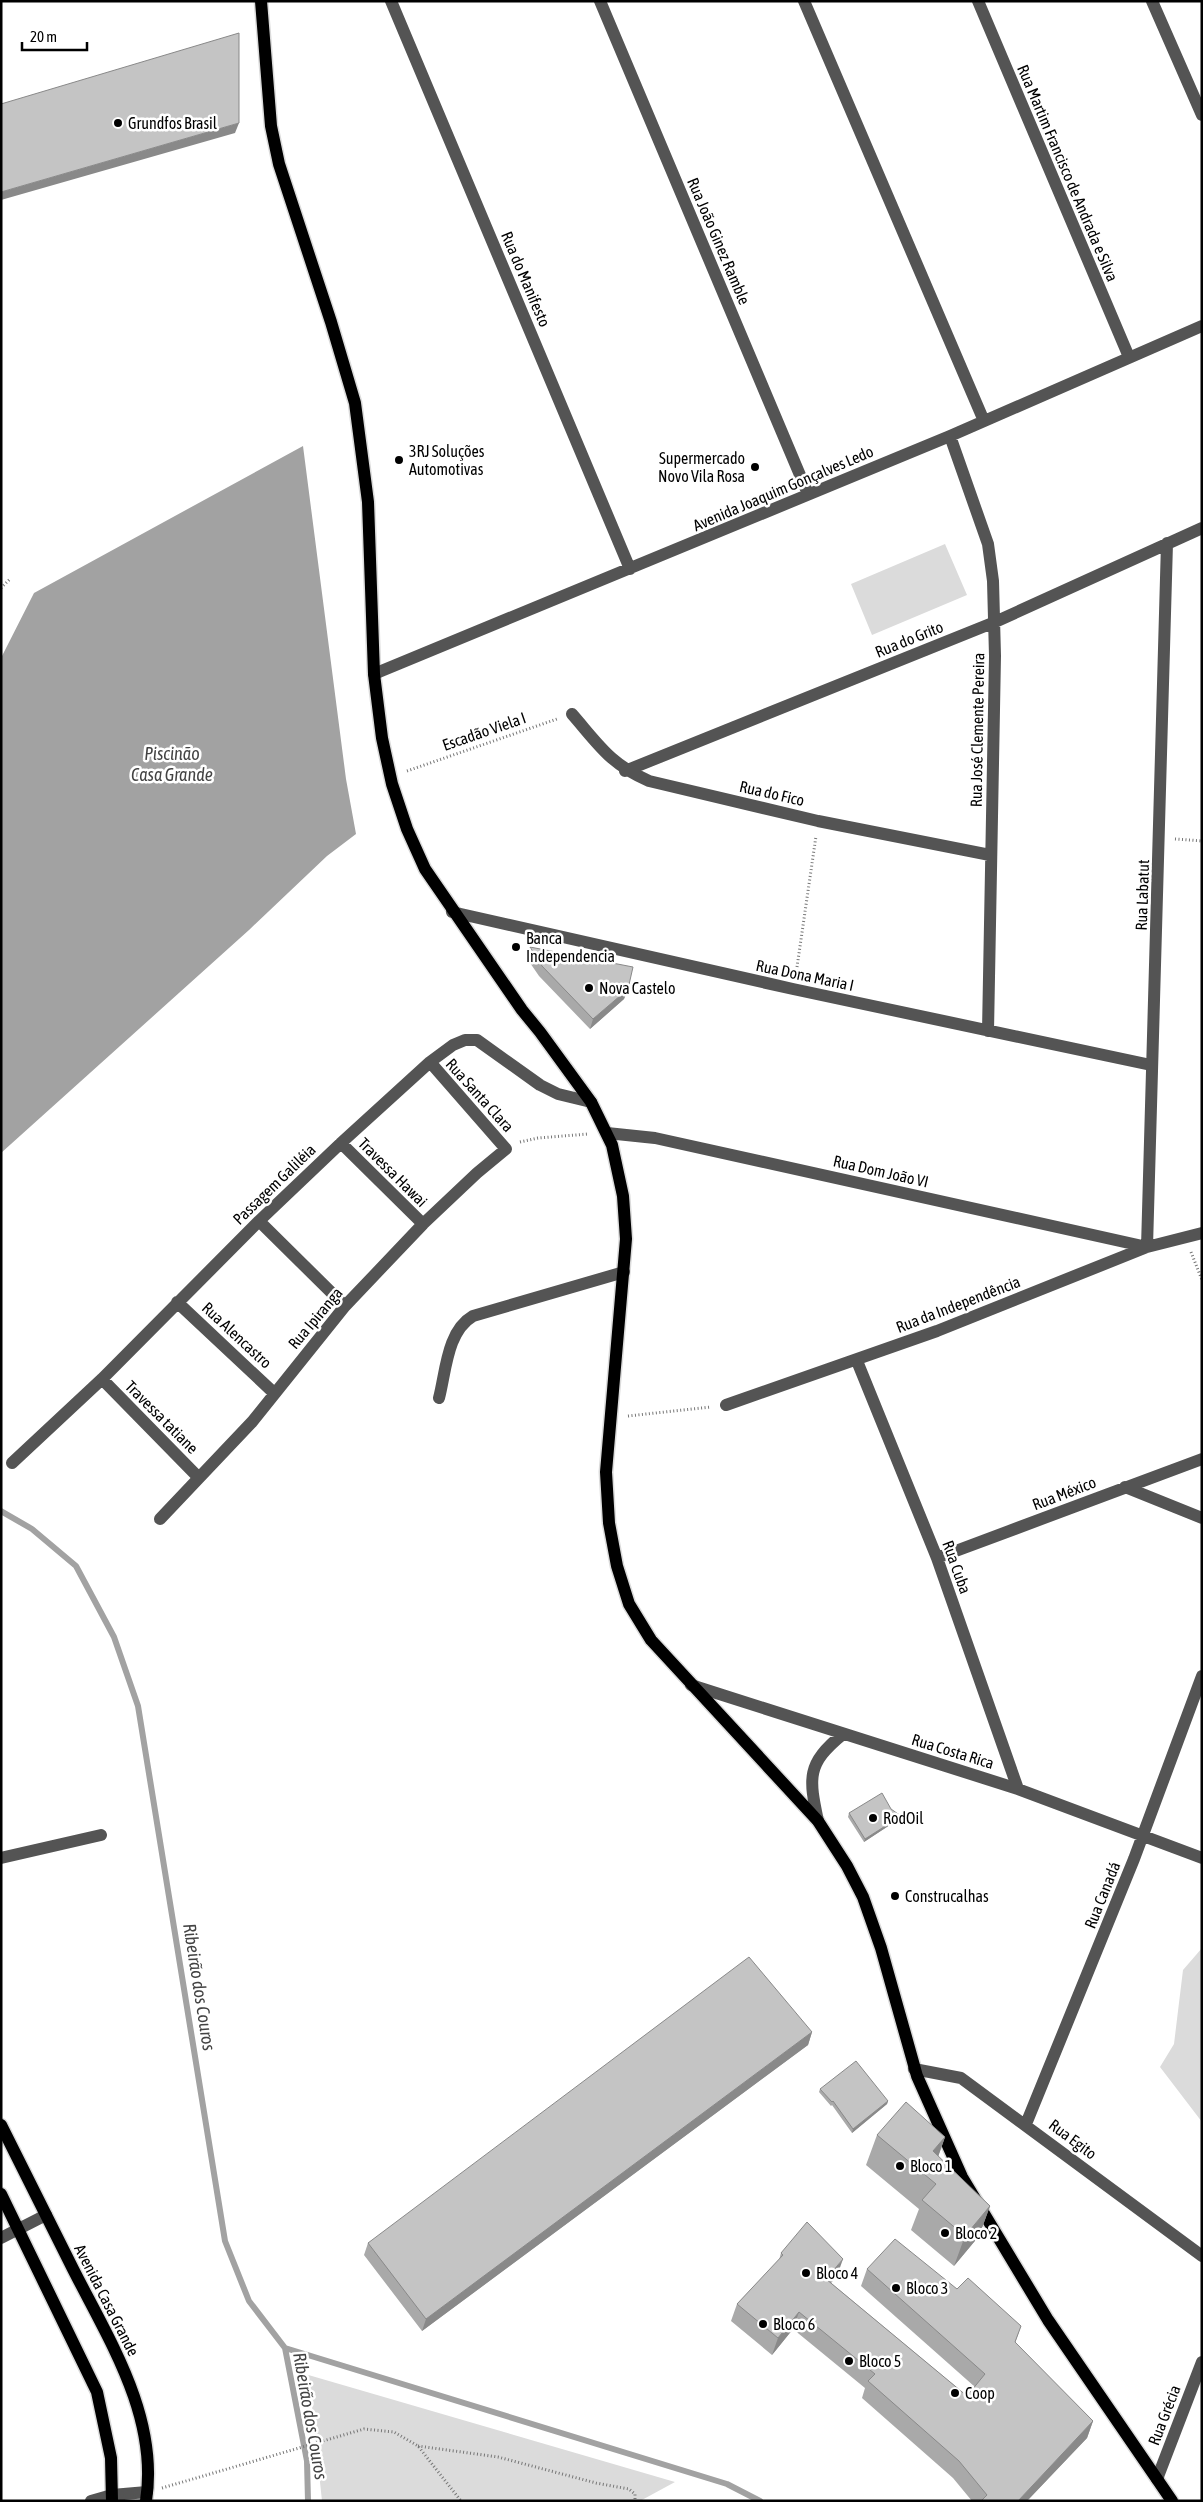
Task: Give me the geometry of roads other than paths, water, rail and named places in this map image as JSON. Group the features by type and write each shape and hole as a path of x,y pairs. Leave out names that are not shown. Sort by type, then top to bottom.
{"main road":[{"path":"261,1 271,126 279,164 332,322 355,403 368,502 374,674 382,738 392,784 407,829 425,869 452,912 591,1102 607,1132 623,1196 626,1239 624,1272 606,1472 609,1523 617,1566 629,1604 651,1640 818,1821 863,1897 900,2011 914,2068 962,2177 1048,2320 1172,2501"},
{"name":"Avenida Casa Grande","path":"1,2126 128,2377 143,2429 148,2469 147,2496"},
{"path":"1,2194 97,2392 111,2458 112,2498"}],"street":[{"name":"Rua do Manifesto","path":"391,1 630,569"},
{"name":"Rua João Ginez Ramble","path":"600,1 808,494"},
{"path":"804,1 984,421"},
{"name":"Rua Martim Francisco de Andrada e Silva","path":"978,1 1129,357"},
{"path":"1152,1 1202,115"},
{"name":"Avenida Joaquim Gonçalves Ledo","path":"374,674 950,436 1202,326"},
{"name":"Rua José Clemente Pereira","path":"950,436 988,544 993,581 995,622 988,1032"},
{"name":"Rua do Grito","path":"625,771 995,622 1202,528"},
{"name":"Rua Labatut","path":"1147,1247 1167,543"},
{"name":"Rua do Fico","path":"572,714 608,756 625,771 649,781 818,821 990,855"},
{"name":"Rua Dona Maria I","path":"452,912 988,1032 1151,1065"},
{"name":"Passagem Galiléia","path":"12,1463 102,1379 259,1221 341,1143 430,1062 453,1045 465,1040 477,1040 540,1085 558,1094 591,1102"},
{"name":"Rua Santa Clara","path":"430,1062 506,1149"},
{"name":"Rua Dom João VI","path":"607,1132 655,1138 1147,1247"},
{"name":"Travessa Hawai","path":"341,1143 423,1224"},
{"name":"Rua Ipiranga","path":"160,1520 252,1422 345,1306 423,1224 477,1172 506,1149"},
{"path":"259,1221 345,1306"},
{"name":"Rua da Independência","path":"726,1405 857,1361 1147,1247 1202,1233"},
{"path":"439,1398 455,1332 465,1320 472,1316 624,1272"},
{"name":"Rua Alencastro","path":"177,1302 274,1393"},
{"name":"Rua Cuba","path":"857,1361 937,1558 1018,1788"},
{"name":"Travessa tatiane","path":"102,1379 199,1478"},
{"name":"Rua México","path":"937,1558 1202,1459"},
{"path":"1125,1487 1202,1518"},
{"name":"Rua Canadá","path":"1026,2124 1143,1835 1202,1676"},
{"name":"Rua Costa Rica","path":"692,1684 843,1734 1018,1788 1202,1858"},
{"path":"818,1821 811,1786 814,1768 824,1749 843,1734"},
{"path":"1,1858 101,1835"},
{"name":"Rua Egito","path":"914,2068 961,2078 1026,2124 1202,2256"},
{"path":"1,2238 46,2215"},
{"name":"Rua Grécia","path":"1157,2479 1202,2362"},
{"path":"91,2501 147,2496"}],"water":[{"name":"Piscinão Casa Grande","path":"303,446 346,779 356,834 327,856 249,930 1,1153 1,658 34,593"}],"waterway":[{"name":"Ribeirão dos Couros","path":"1,1511 32,1529 76,1566 114,1637 138,1706 225,2241 249,2301 285,2348 307,2461 308,2501"},
{"path":"285,2348 727,2484 760,2501"}],"place":[{"name":"Grundfos Brasil","path":"118,123"},
{"name":"3RJ Soluções Automotivas","path":"399,460"},
{"name":"Supermercado Novo Vila Rosa","path":"755,467"},
{"name":"Banca Independencia","path":"516,947"},
{"name":"Nova Castelo","path":"589,988"},
{"name":"RodOil","path":"873,1818"},
{"name":"Construcalhas","path":"895,1896"},
{"name":"Bloco 1","path":"900,2166"},
{"name":"Bloco 2","path":"945,2233"},
{"name":"Bloco 4","path":"806,2273"},
{"name":"Bloco 3","path":"896,2288"},
{"name":"Bloco 6","path":"763,2324"},
{"name":"Bloco 5","path":"849,2361"},
{"name":"Coop","path":"955,2393"}]}
